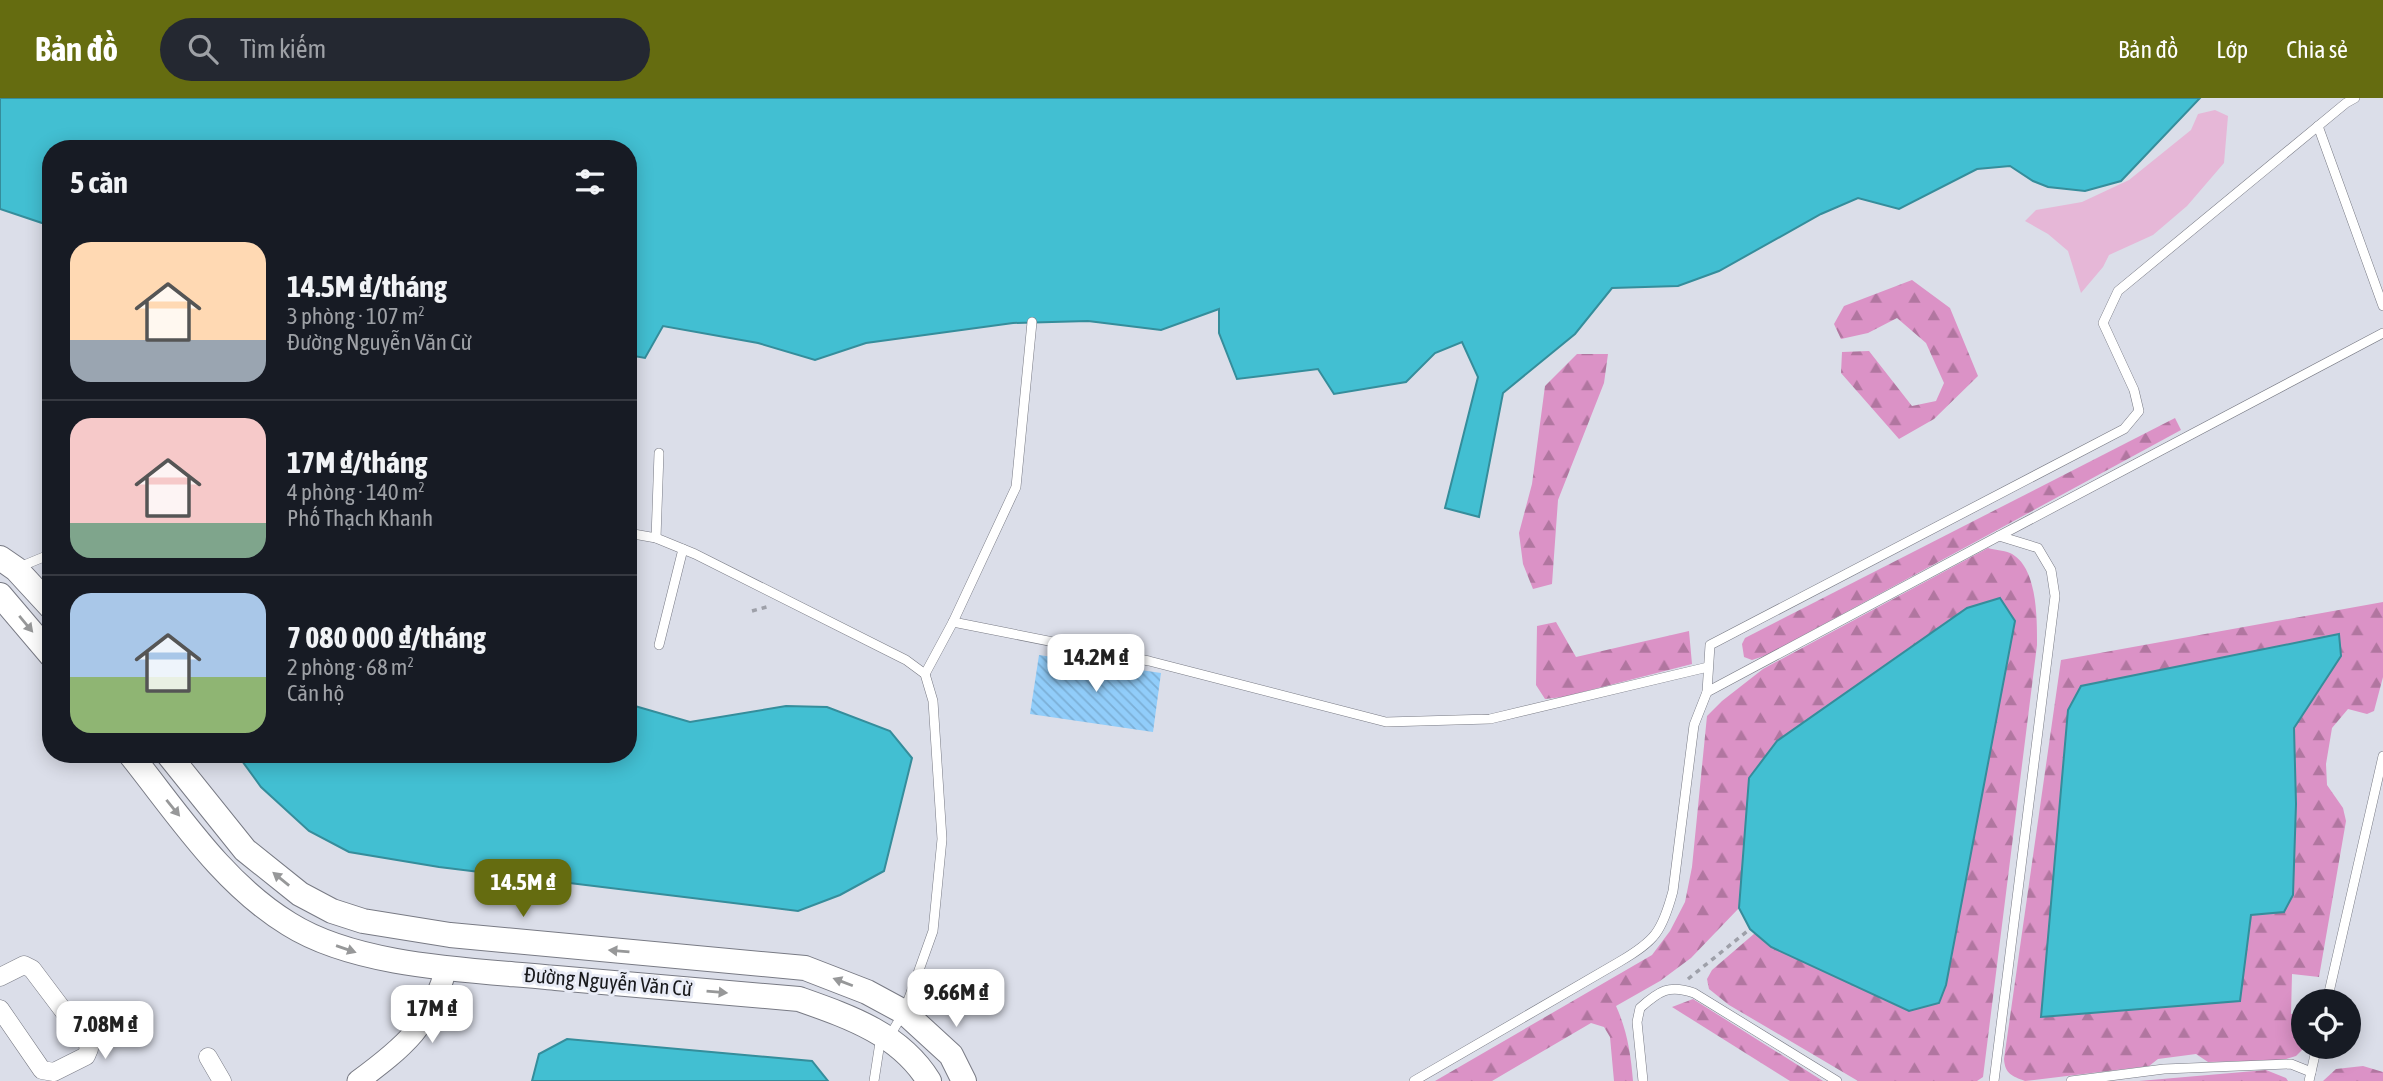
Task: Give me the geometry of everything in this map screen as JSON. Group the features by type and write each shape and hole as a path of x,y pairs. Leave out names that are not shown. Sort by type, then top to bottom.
{"main road":[{"path":"8,563 42,593"},
{"path":"0,595 42,644"},
{"name":"Đường Nguyễn Văn Cừ","path":"137,763 221,867 251,897 289,925 321,940 355,952 446,968 799,999 854,1018 884,1036 921,1075"},
{"name":"Đường Nguyễn Văn Cừ","path":"175,763 245,850 300,894 332,911 363,921 450,934 805,968 867,992 904,1013 951,1055 964,1081"}],"street":[{"path":"0,977 24,965 32,968 87,1042 89,1049 86,1056 54,1072 41,1070 0,1009"},
{"path":"358,1081 392,1054 422,1024 434,1005 446,968"},
{"path":"208,1057 222,1081"}],"lane":[{"path":"1414,1081 1640,950 1656,936 1667,914 1673,891 1694,725 1707,692 1710,645 2124,429 2139,411 2134,390 2103,323 2118,291 2355,98"},
{"path":"2318,126 2383,306"},
{"path":"925,674 953,622 1016,487 1031,322"},
{"path":"1707,692 2383,333"},
{"path":"656,538 659,453"},
{"path":"637,535 656,538 683,549 906,660 925,674 933,701 942,839 933,931 904,1013 884,1036 874,1081"},
{"path":"1994,1081 2055,596 2051,570 2038,548 1999,536"},
{"path":"660,645 683,549"},
{"path":"8,563 42,556"},
{"path":"953,622 1149,661 1386,722 1490,719 1707,667"},
{"path":"2330,989 2383,756"},
{"path":"1643,1081 1637,1022 1640,1008 1663,991 1678,987 1694,993 1837,1081"},
{"path":"2071,1081 2164,1069 2278,1065 2291,1065 2310,1077 2314,1059"}],"path":[{"path":"1678,987 1751,929"}],"shaded area":[{"path":"2215,110 2228,116 2224,163 2187,206 2153,235 2109,255 2103,267 2081,293 2068,251 2048,234 2025,221 2036,210 2082,202 2129,180 2191,130 2198,114"}],"green space":[{"path":"1912,280 1950,308 1978,376 1934,419 1899,439 1841,373 1842,352 1869,351 1912,406 1936,401 1944,383 1926,343 1897,318 1868,333 1841,339 1834,324 1844,306"},
{"path":"1577,354 1608,354 1604,383 1558,500 1552,584 1533,589 1523,564 1519,533 1532,484 1545,386"},
{"path":"2175,418 2181,430 1767,655 1752,660 1744,657 1742,644 1745,638"},
{"path":"1988,548 2010,553 2026,569 2034,594 2037,645 1983,1077 1977,1081 1858,1081 1729,1005 1709,989 1707,979 1712,970 1755,933 1771,947 1908,1011 1939,1003 1946,985 2015,621 2000,598 1967,608 1777,741 1749,778 1739,908 1691,958 1660,981 1616,1006 1628,1043 1633,1081 1614,1081 1610,1037 1604,1027 1591,1023 1492,1081 1435,1081 1652,955 1670,931 1685,902 1692,867 1707,716 1722,701 1763,669"},
{"path":"2383,602 2383,677 2374,711 2367,714 2348,709 2332,728 2326,764 2327,785 2343,808 2346,821 2319,977 2292,974 2291,1058 2208,1062 2196,1054 2158,1059 2149,1066 2025,1081 2008,1071 2004,1059 2061,660","holes":["2341,656 2294,728 2296,804 2293,895 2284,912 2251,915 2081,686"]},
{"path":"1556,622 1576,657 1689,631 1692,664 1563,697 1545,699 1536,685 1537,626"},
{"path":"1693,999 1823,1081 1790,1081 1672,1007"},
{"path":"2363,1066 2383,1072 2383,1081 2323,1081 2336,1069"},
{"path":"2266,1070 2288,1081 2139,1081"}],"water":[{"path":"0,98 2200,98 2121,181 2085,191 2048,187 2010,166 1977,169 1899,209 1858,198 1821,214 1719,271 1678,286 1612,288 1575,334 1503,393 1479,517 1445,508 1478,377 1462,342 1435,353 1406,382 1334,394 1318,369 1237,379 1219,333 1219,309 1161,330 1088,321 1013,323 866,343 815,360 758,343 663,326 645,358 637,357 637,140 42,140 42,223 0,209"},
{"path":"2000,598 2015,621 1946,985 1939,1003 1909,1011 1771,947 1750,929 1739,908 1749,778 1777,741 1967,608"},
{"path":"2339,634 2341,656 2294,728 2296,804 2293,895 2284,912 2251,915 2240,1001 2041,1017 2068,710 2081,686"},
{"path":"786,706 827,707 890,731 912,758 884,871 840,895 798,911 439,867 349,852 309,831 261,787 244,763 637,763 637,707 690,722"},
{"path":"567,1039 812,1061 828,1081 532,1081 539,1054"}],"building":[{"path":"1039,655 1161,673 1153,732 1030,714"}]}
